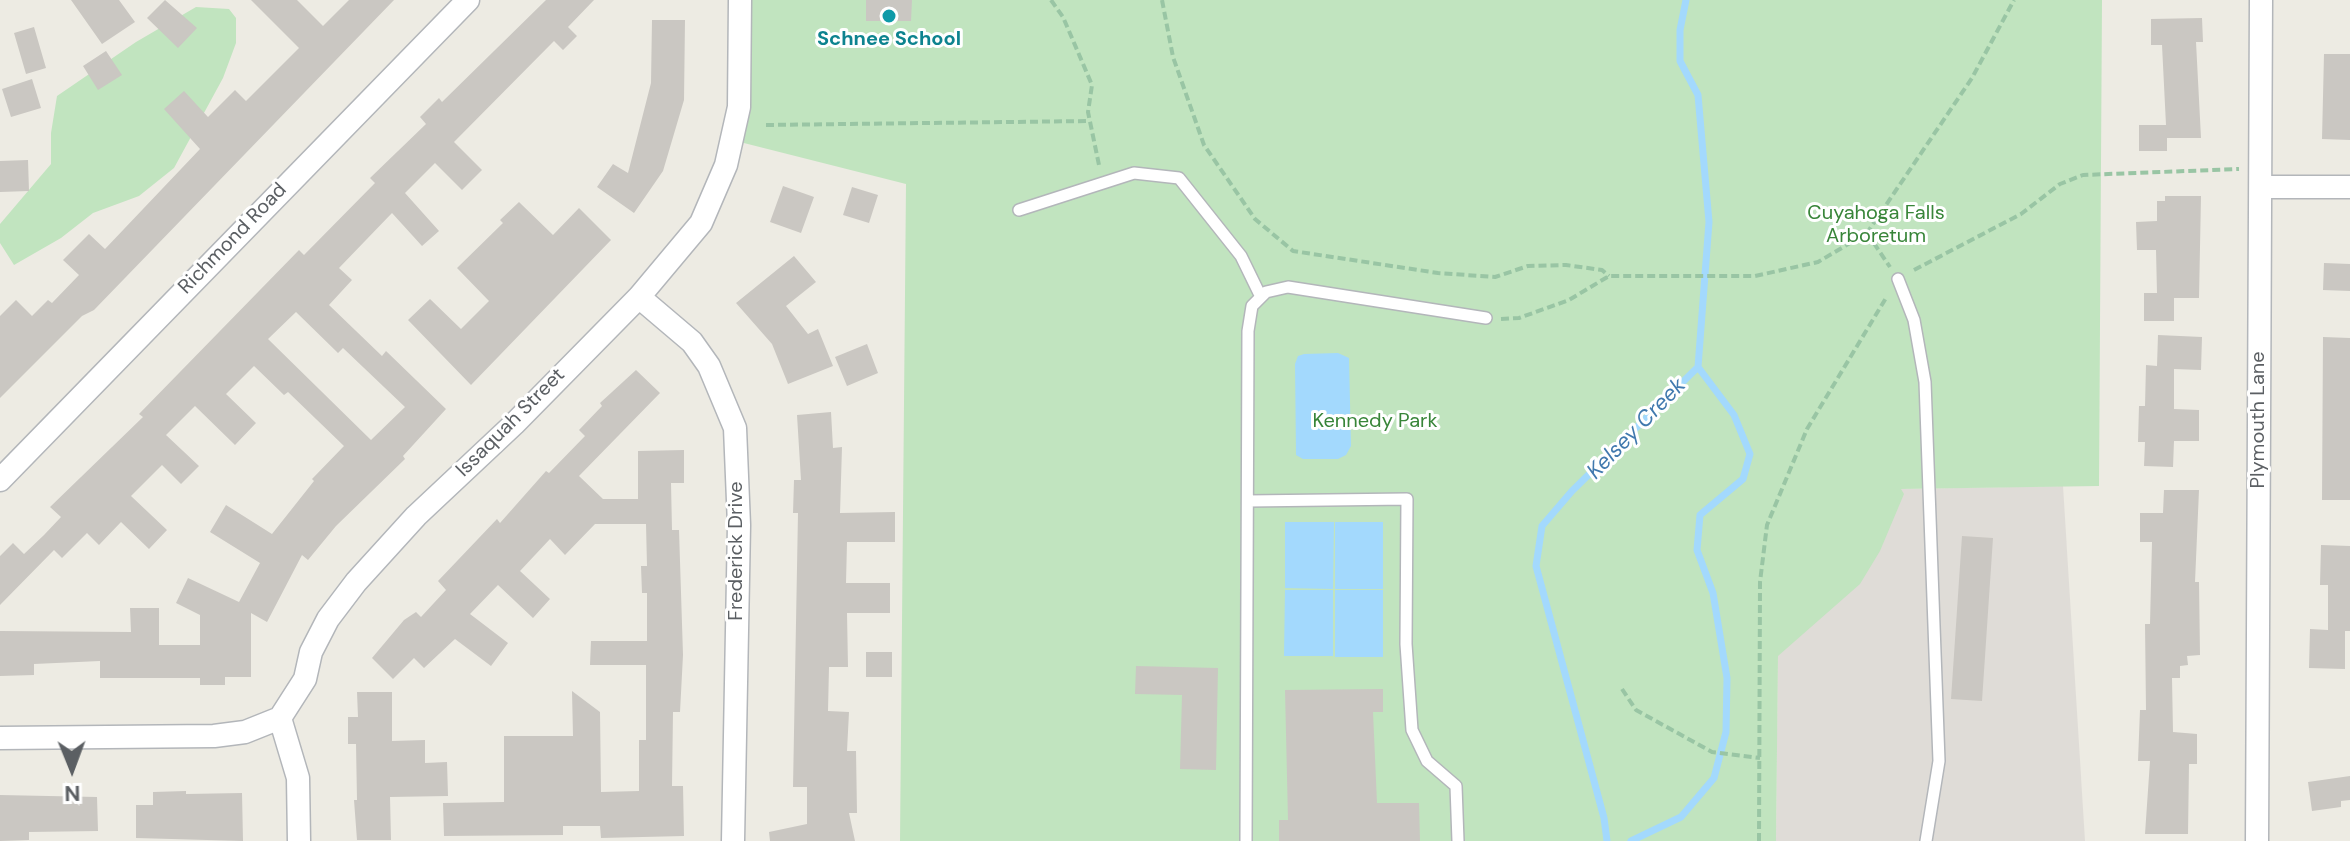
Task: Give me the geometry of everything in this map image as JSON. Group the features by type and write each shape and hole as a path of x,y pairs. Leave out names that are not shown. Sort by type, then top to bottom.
{"street":[{"name":"Richmond Road","path":"0,480 468,0"},
{"name":"Issaquah Street","path":"280,718 305,679 311,652 328,619 356,582 416,516 514,424 639,297 701,223 726,165 740,98 740,0"},
{"name":"Plymouth Lane","path":"2257,841 2261,0"},
{"path":"2262,177 2350,187"},
{"name":"Frederick Drive","path":"639,297 692,342 709,366 735,428 739,525 733,841"},
{"path":"0,738 214,736 258,729 280,718 298,778 299,841"}],"lane":[{"path":"1019,210 1134,173 1179,178 1241,256 1261,297"},
{"path":"1898,279 1914,320 1925,382 1939,761 1926,841"},
{"path":"1246,841 1248,331 1252,306 1261,297 1288,287 1486,318"},
{"path":"1248,501 1407,499 1406,644 1412,730 1427,761 1456,786 1458,841"}],"path":[{"path":"1051,0 1063,17 1092,85 1090,121 1103,183"},
{"path":"1162,0 1173,57 1204,145 1255,219 1293,251 1438,273 1495,277 1528,266 1566,265 1602,270 1609,276"},
{"path":"1486,318 1519,318 1569,300 1609,276 1755,276 1818,262 1867,233 1972,78 2014,0"},
{"path":"766,125 1090,121"},
{"path":"1759,841 1756,757 1760,582 1767,525 1807,429 1898,279 2021,214 2060,184 2083,175 2262,177"},
{"path":"1867,233 1898,279"},
{"path":"1622,689 1636,710 1712,752 1756,757"}],"shaded area":[{"path":"2063,486 2085,841 1776,841 1778,631 1794,491"}],"green space":[{"name":"Kennedy Park","path":"740,0 2102,0 2099,486 1901,489 1904,494 1880,551 1860,584 1778,656 1776,841 900,841 906,184 732,140"},
{"path":"196,7 229,9 236,18 236,43 223,78 174,168 139,196 93,213 61,238 14,265 0,243 0,224 51,164 51,133 57,96 136,42"}],"water":[{"path":"1338,353 1349,358 1351,446 1346,455 1338,459 1303,459 1296,455 1295,364 1298,356"},
{"path":"1285,522 1334,522 1333,589 1285,588"},
{"path":"1335,522 1383,522 1383,589 1335,589"},
{"path":"1285,590 1333,590 1333,656 1284,656"},
{"path":"1335,590 1383,590 1383,657 1335,657"}],"building":[{"path":"71,0 119,0 135,22 102,44"},
{"path":"165,0 197,28 178,48 147,18"},
{"path":"251,0 297,0 323,26 349,0 394,0 94,310 82,316 0,398 0,316 16,300 32,316 48,300 52,303 79,275 63,260 89,234 105,249 200,149 164,109 184,91 208,117 235,90 246,101 299,48"},
{"path":"546,0 594,0 568,27 577,36 563,50 554,41 454,142 482,170 462,190 435,163 405,193 439,231 422,246 392,213 339,268 352,280 329,305 382,356 386,351 446,409 403,456 405,459 336,526 308,560 302,555 267,622 251,613 251,677 225,677 225,685 200,685 200,678 100,678 100,661 34,664 34,675 0,676 0,631 131,632 130,608 159,608 159,645 200,645 200,615 176,603 188,578 239,602 260,563 210,532 226,505 272,534 314,481 312,479 344,446 288,392 284,395 254,366 226,394 256,423 235,445 195,406 166,435 199,466 181,484 162,465 131,496 167,530 149,549 121,522 99,545 87,533 62,558 54,550 0,605 0,556 13,543 24,554 44,535 61,517 50,507 143,417 139,414 299,250 304,255 375,183 370,178 426,124 420,117 439,98 442,102","holes":["296,312 338,353 343,348 405,407 371,440 268,339"]},
{"name":"Schnee School","path":"866,0 912,0 911,21 866,21"},
{"path":"2202,18 2203,42 2196,42 2201,138 2167,138 2167,151 2139,151 2139,125 2166,125 2162,45 2151,45 2151,19"},
{"path":"652,20 685,20 684,100 663,171 634,213 597,187 613,164 628,173 651,83"},
{"path":"34,27 46,68 26,74 14,33"},
{"path":"106,51 122,75 98,90 83,66"},
{"path":"2324,54 2350,54 2350,140 2322,139"},
{"path":"32,79 41,108 11,117 2,89"},
{"path":"28,160 29,191 0,192 0,161"},
{"path":"783,186 814,197 801,233 770,222"},
{"path":"852,187 878,195 869,223 843,215"},
{"path":"2165,196 2201,196 2199,298 2174,298 2174,321 2144,321 2144,293 2157,293 2156,250 2137,250 2136,222 2157,221 2157,201 2165,201"},
{"path":"519,202 553,235 579,208 611,240 471,385 408,320 430,299 461,329 489,301 457,268 503,223 500,220"},
{"path":"794,256 816,282 786,306 808,334 818,329 833,366 788,384 772,344 736,303"},
{"path":"2324,263 2350,264 2350,291 2323,290"},
{"path":"2158,335 2202,337 2201,370 2174,369 2174,409 2199,410 2199,441 2174,441 2173,467 2144,466 2145,442 2138,442 2139,406 2145,406 2146,365 2157,366"},
{"path":"2323,337 2350,338 2350,500 2322,500"},
{"path":"867,344 878,373 847,386 835,357"},
{"path":"636,370 660,393 579,476 603,499 638,499 638,451 684,450 684,483 671,483 672,530 679,530 683,655 680,712 673,712 672,786 683,786 684,836 601,838 600,826 563,826 563,835 444,836 443,803 504,802 504,736 573,736 572,691 600,712 601,792 639,791 639,740 646,740 646,665 590,665 591,641 647,641 647,593 642,593 641,566 647,566 646,524 595,524 565,555 550,539 520,571 550,599 533,618 498,585 470,614 508,643 491,666 455,639 424,668 414,658 393,679 372,658 404,620 416,612 421,617 446,590 438,581 497,519 500,523 546,471 549,473 585,436 579,430 602,406 600,403"},
{"path":"831,412 833,448 842,447 840,513 895,512 895,542 847,542 846,583 890,583 890,613 847,613 848,667 829,667 828,711 849,712 847,751 856,751 857,813 849,813 855,841 770,841 769,832 807,824 807,787 793,787 798,513 793,513 794,480 801,480 797,415"},
{"path":"2164,490 2199,490 2195,582 2199,582 2200,655 2187,656 2188,665 2180,666 2180,678 2172,678 2173,732 2197,734 2197,764 2189,764 2188,834 2145,834 2150,761 2138,761 2140,710 2146,710 2145,624 2150,624 2152,542 2140,542 2140,513 2163,513"},
{"path":"1962,536 1993,538 1982,701 1951,699"},
{"path":"2321,545 2350,546 2350,631 2345,631 2345,669 2309,668 2310,629 2328,630 2328,585 2320,585"},
{"path":"866,652 892,652 892,677 866,677"},
{"path":"1136,666 1218,668 1216,770 1180,769 1182,695 1135,694"},
{"path":"1383,689 1383,712 1373,712 1377,803 1419,803 1420,841 1279,841 1279,820 1288,820 1285,690"},
{"path":"357,692 392,692 392,741 425,740 425,763 447,762 448,796 390,797 391,840 357,840 354,800 357,800 356,744 348,744 348,717 358,717"},
{"path":"2350,776 2350,800 2341,801 2341,807 2312,811 2308,782"},
{"path":"186,791 186,794 242,793 243,841 136,838 136,805 153,805 153,792"},
{"path":"0,795 97,797 98,831 29,832 29,840 0,841"}],"waterway":[{"name":"Kelsey Creek","path":"1607,841 1604,818 1536,566 1542,526 1572,491 1698,367 1709,222 1698,95 1680,61 1680,30 1686,0"},
{"path":"1631,841 1681,817 1714,778 1726,732 1727,678 1713,593 1697,550 1700,515 1743,479 1750,454 1734,415 1698,367"}],"place":[{"name":"Schnee School","path":"889,16"}],"park label":[{"name":"Cuyahoga Falls Arboretum","path":"1876,226"}]}
